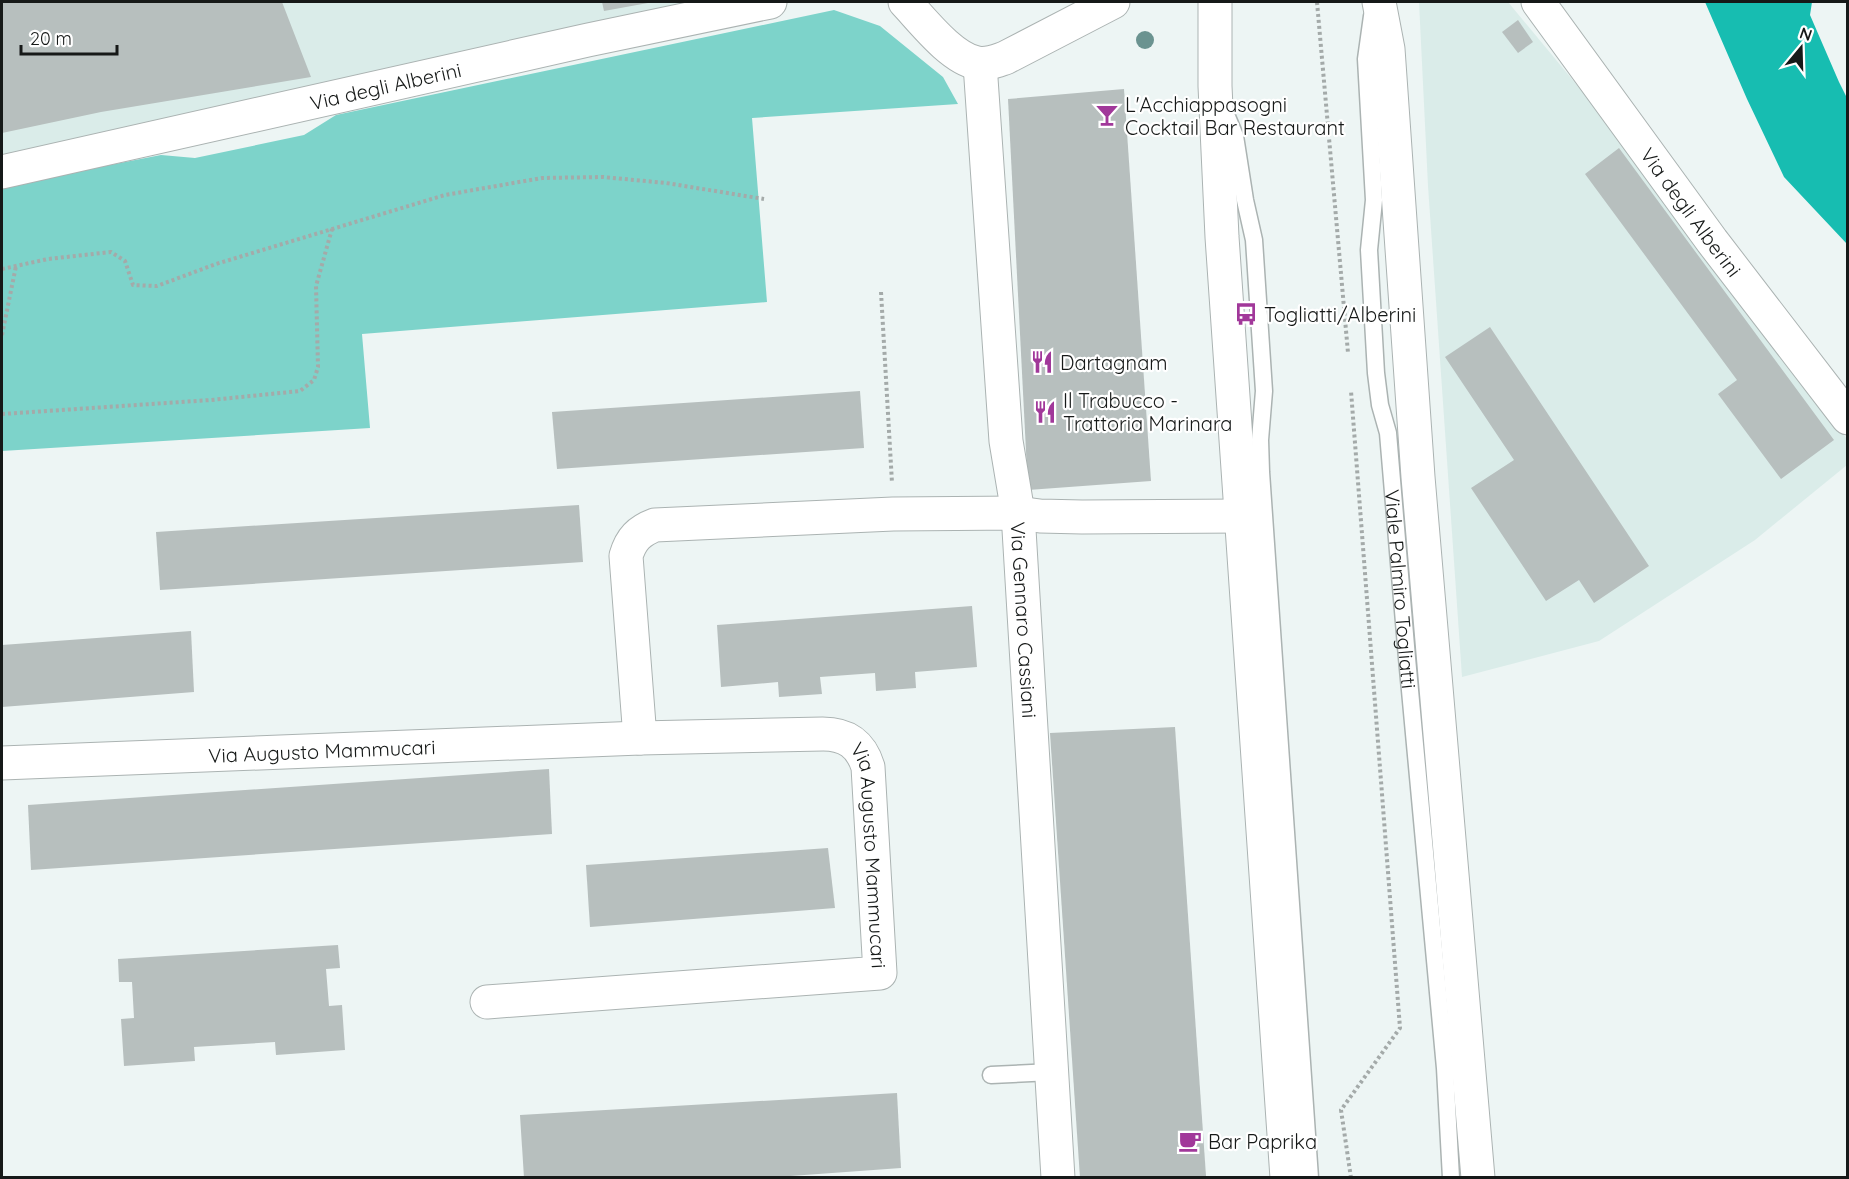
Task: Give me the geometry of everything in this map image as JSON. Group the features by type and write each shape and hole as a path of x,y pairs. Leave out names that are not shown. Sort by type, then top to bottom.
{"street":[{"name":"Via degli Alberini","path":"2,172 588,40 770,2"},
{"path":"905,2 936,35 958,54 980,64 993,63 1005,58 1113,2"},
{"path":"1215,2 1215,87 1222,225 1287,1178"},
{"name":"Viale Palmiro Togliatti","path":"1379,2 1388,49 1418,477 1478,1178"},
{"name":"Via degli Alberini","path":"1538,2 1712,241 1848,418"},
{"name":"Via Gennaro Cassiani","path":"980,64 1006,441 1018,513 1058,1178"},
{"path":"640,738 626,556 629,545 644,529 655,525 893,514 1018,513 1082,517 1242,516"},
{"name":"Via Augusto Mammucari","path":"2,763 640,738 835,734 857,745 864,755 868,767 880,974 487,1002"}],"lane":[{"name":"Viale Palmiro Togliatti","path":"1374,2 1366,59 1374,200 1369,250 1371,306 1380,405 1388,433 1445,1068 1450,1178"},
{"path":"1215,87 1235,136 1254,240 1264,391 1260,440 1262,484 1310,1178"},
{"path":"991,1075 1052,1072"}],"path":[{"path":"1317,2 1349,364"},
{"path":"2,268 48,259 111,252 125,261 133,285 156,286 216,264 445,195 542,178 603,177 666,183 765,199"},
{"path":"2,414 211,400 300,391 314,380 318,367 316,286 332,228"},
{"path":"2,335 16,266"},
{"path":"881,292 893,514"},
{"path":"1351,386 1400,1028 1341,1110 1351,1178"}],"shaded area":[{"path":"2,2 770,2 2,172"},
{"path":"1419,2 1508,2 1615,131 1847,439 1847,465 1755,540 1599,641 1462,677 1428,186"},
{"path":"1705,2 1812,2 1810,15 1847,98 1847,244 1784,177"},
{"path":"834,10 880,26 943,77 958,104 752,118 767,302 362,334 370,428 2,451 2,186 161,155 195,158 304,135 336,115"}],"building":[{"path":"2,2 282,2 311,77 101,112 2,133"},
{"path":"602,2 648,2 648,3 604,11"},
{"path":"1518,20 1533,42 1518,53 1502,32"},
{"path":"1124,89 1151,481 1028,490 1008,99"},
{"path":"1619,148 1834,440 1781,479 1718,394 1737,380 1585,174"},
{"path":"1490,327 1649,566 1594,603 1579,580 1546,601 1471,488 1514,460 1445,357"},
{"path":"860,391 864,448 557,469 552,412"},
{"path":"579,505 583,562 160,590 156,532"},
{"path":"972,606 977,667 915,672 916,688 876,691 875,673 820,677 822,694 779,697 778,682 721,687 717,625"},
{"path":"191,631 194,692 2,707 2,645"},
{"path":"1175,727 1206,1176 1080,1178 1050,733"},
{"path":"549,769 552,834 31,870 28,805"},
{"path":"828,848 835,908 590,927 586,865"},
{"path":"338,945 340,968 326,969 329,1006 342,1005 345,1050 276,1055 275,1042 194,1047 195,1061 124,1066 121,1019 134,1018 132,982 119,982 118,959"},
{"path":"897,1093 901,1168 763,1178 524,1178 520,1115"}],"place":[{"name":"L'Acchiappasogni Cocktail Bar Restaurant","path":"1107,115"},
{"name":"Togliatti/Alberini","path":"1246,314"},
{"name":"Dartagnam","path":"1042,362"},
{"name":"Il Trabucco - Trattoria Marinara","path":"1045,412"},
{"name":"Bar Paprika","path":"1190,1141"}]}
